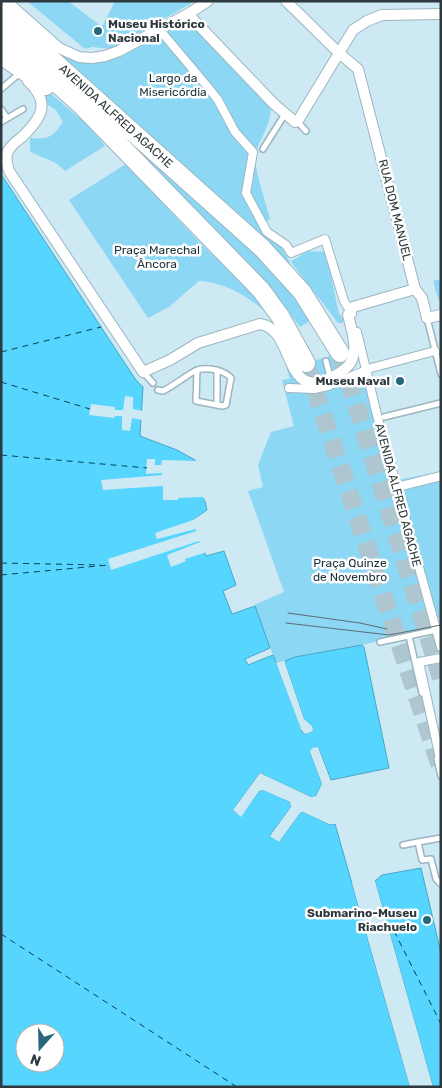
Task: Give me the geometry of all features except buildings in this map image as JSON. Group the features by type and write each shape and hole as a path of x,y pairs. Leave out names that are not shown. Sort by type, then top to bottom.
{"highway":[{"name":"AVENIDA ALFRED AGACHE","path":"1,14 262,248 302,292 333,357"},
{"name":"AVENIDA ALFRED AGACHE","path":"1,33 80,104 261,290 280,316 306,363"},
{"path":"1,56 19,66 52,90 80,104"}],"street":[{"name":"AVENIDA ALFRED AGACHE","path":"6,1 59,48 79,57 92,58 119,51 188,14 208,1"},
{"name":"RUA DOM MANUEL","path":"286,1 358,69 415,289 422,298 427,318"},
{"path":"188,14 285,114 296,121 353,30 367,21 382,15 441,14"},
{"name":"AVENIDA ALFRED AGACHE","path":"159,29 218,100 235,132 253,152 246,193 267,232 286,245 291,253 325,239 344,301 354,317 434,619 439,629 441,647"},
{"path":"1,56 38,92 41,100 40,116 36,124 5,152 9,171 143,372 170,360 198,343 260,324 267,325 278,336 296,373 301,379 312,382 321,381 330,378 349,366 354,356 354,343 348,315 353,307 415,289"},
{"path":"427,318 441,315"},
{"path":"289,388 314,389 328,386 368,369 435,351"},
{"path":"399,486 441,476"},
{"path":"440,767 419,662 441,658"}],"lane":[{"path":"1,89 20,73"},
{"path":"1,122 23,108"},
{"path":"1,109 7,118"},
{"path":"263,149 285,114"},
{"path":"296,121 306,131"},
{"name":"RUA DOM MANUEL","path":"427,318 441,374"},
{"path":"330,378 333,357"},
{"path":"158,390 163,391 197,370 217,370 228,375 232,382 226,405 196,401 197,370"},
{"path":"217,370 217,405"},
{"path":"143,372 153,383"},
{"path":"384,417 441,403"},
{"path":"380,642 439,629"},
{"path":"409,636 441,776"},
{"path":"403,844 441,838"},
{"path":"418,842 422,860 432,859 436,879 441,884"}],"green space":[{"name":"Museu Histórico Nacional","path":"27,1 68,1 102,27 115,1 195,1 112,49 92,47 85,49"},
{"name":"Largo da Misericórdia","path":"182,22 188,23 194,28 271,109 255,157 270,219 263,223 278,242 290,262 308,251 326,252 339,314 344,319 343,323 338,323 291,262 288,263 139,125 56,53 88,60"},
{"path":"42,86 91,128 105,146 65,171 56,163 30,152 30,138 46,138 53,134 63,122 56,110 48,105"},
{"path":"144,152 275,270 313,319 300,327 270,288 139,155"},
{"name":"Praça Marechal Âncora","path":"126,164 201,244 253,293 269,315 255,303 230,289 221,285 199,281 169,307 148,318 69,200"},
{"path":"441,279 441,301 439,301 433,281"},
{"path":"349,349 346,364 333,371 328,356"},
{"name":"Praça Quinze de Novembro","path":"283,356 303,383 368,367 399,480 441,471 441,617 430,620 431,627 362,645 276,663 254,605 284,592 248,491 263,487 258,465 271,432 294,426 282,380 290,379"},
{"path":"323,358 327,375 321,378 305,376 297,366"}],"shaded area":[{"path":"1,174 136,380 143,387 140,436 177,450 195,460 207,510 193,520 206,556 224,551 236,585 223,591 232,614 255,606 270,648 245,659 248,665 273,655 303,733 311,732 312,726 304,719 285,661 295,657 362,645 364,647 389,768 331,780 318,747 310,752 322,784 316,796 311,797 260,773 233,810 241,816 259,791 264,790 290,802 291,807 270,835 279,842 300,813 303,812 329,824 335,824 410,1087 1,1087"},
{"path":"421,868 441,953 441,1087 433,1087 375,881 382,875"}],"pier":[{"path":"125,396 133,397 133,409 143,411 142,420 132,418 130,431 122,430 122,416 115,416 114,418 89,415 91,404 123,410"},
{"path":"147,459 155,459 155,465 161,465 162,460 197,461 206,502 203,497 163,500 163,486 103,490 101,480 162,475 162,473 146,474"},
{"path":"208,510 209,512 196,521 207,552 185,559 186,561 171,567 167,555 199,541 111,570 108,559 196,531 196,529 157,539 155,533 193,520"},
{"path":"285,661 304,719 312,726 313,730 305,734 301,729 276,663 278,663 303,728 307,731 310,730 302,720 282,664"},
{"path":"318,747 331,782 328,781 318,750 314,750 325,784 318,798 310,800 261,776 236,810 241,813 258,790 264,787 293,802 293,808 274,835 279,838 298,811 303,809 329,821 335,821 335,824 329,824 303,812 300,813 279,842 270,836 291,807 290,802 263,790 259,791 241,817 233,810 260,773 311,797 316,796 322,784 310,752 312,748"},
{"path":"373,881 375,881 433,1087 431,1087"},
{"path":"355,882 413,1087 410,1087 352,883"}],"ferry route":[{"path":"1,352 101,327"},
{"path":"1,382 90,409"},
{"path":"1,455 147,468"},
{"path":"1,563 101,565"},
{"path":"1,575 109,565"},
{"path":"387,931 392,927 441,1024"},
{"path":"1,934 237,1087"}],"tunnel":[{"path":"340,353 441,678"},
{"path":"306,363 440,766"}],"tram line":[{"path":"288,613 360,623 387,629"},
{"path":"286,623 389,635 441,625"}],"place":[{"name":"Museu Histórico Nacional","path":"98,31"},
{"name":"Museu Naval","path":"400,381"},
{"name":"Submarino-Museu Riachuelo","path":"427,920"}]}
